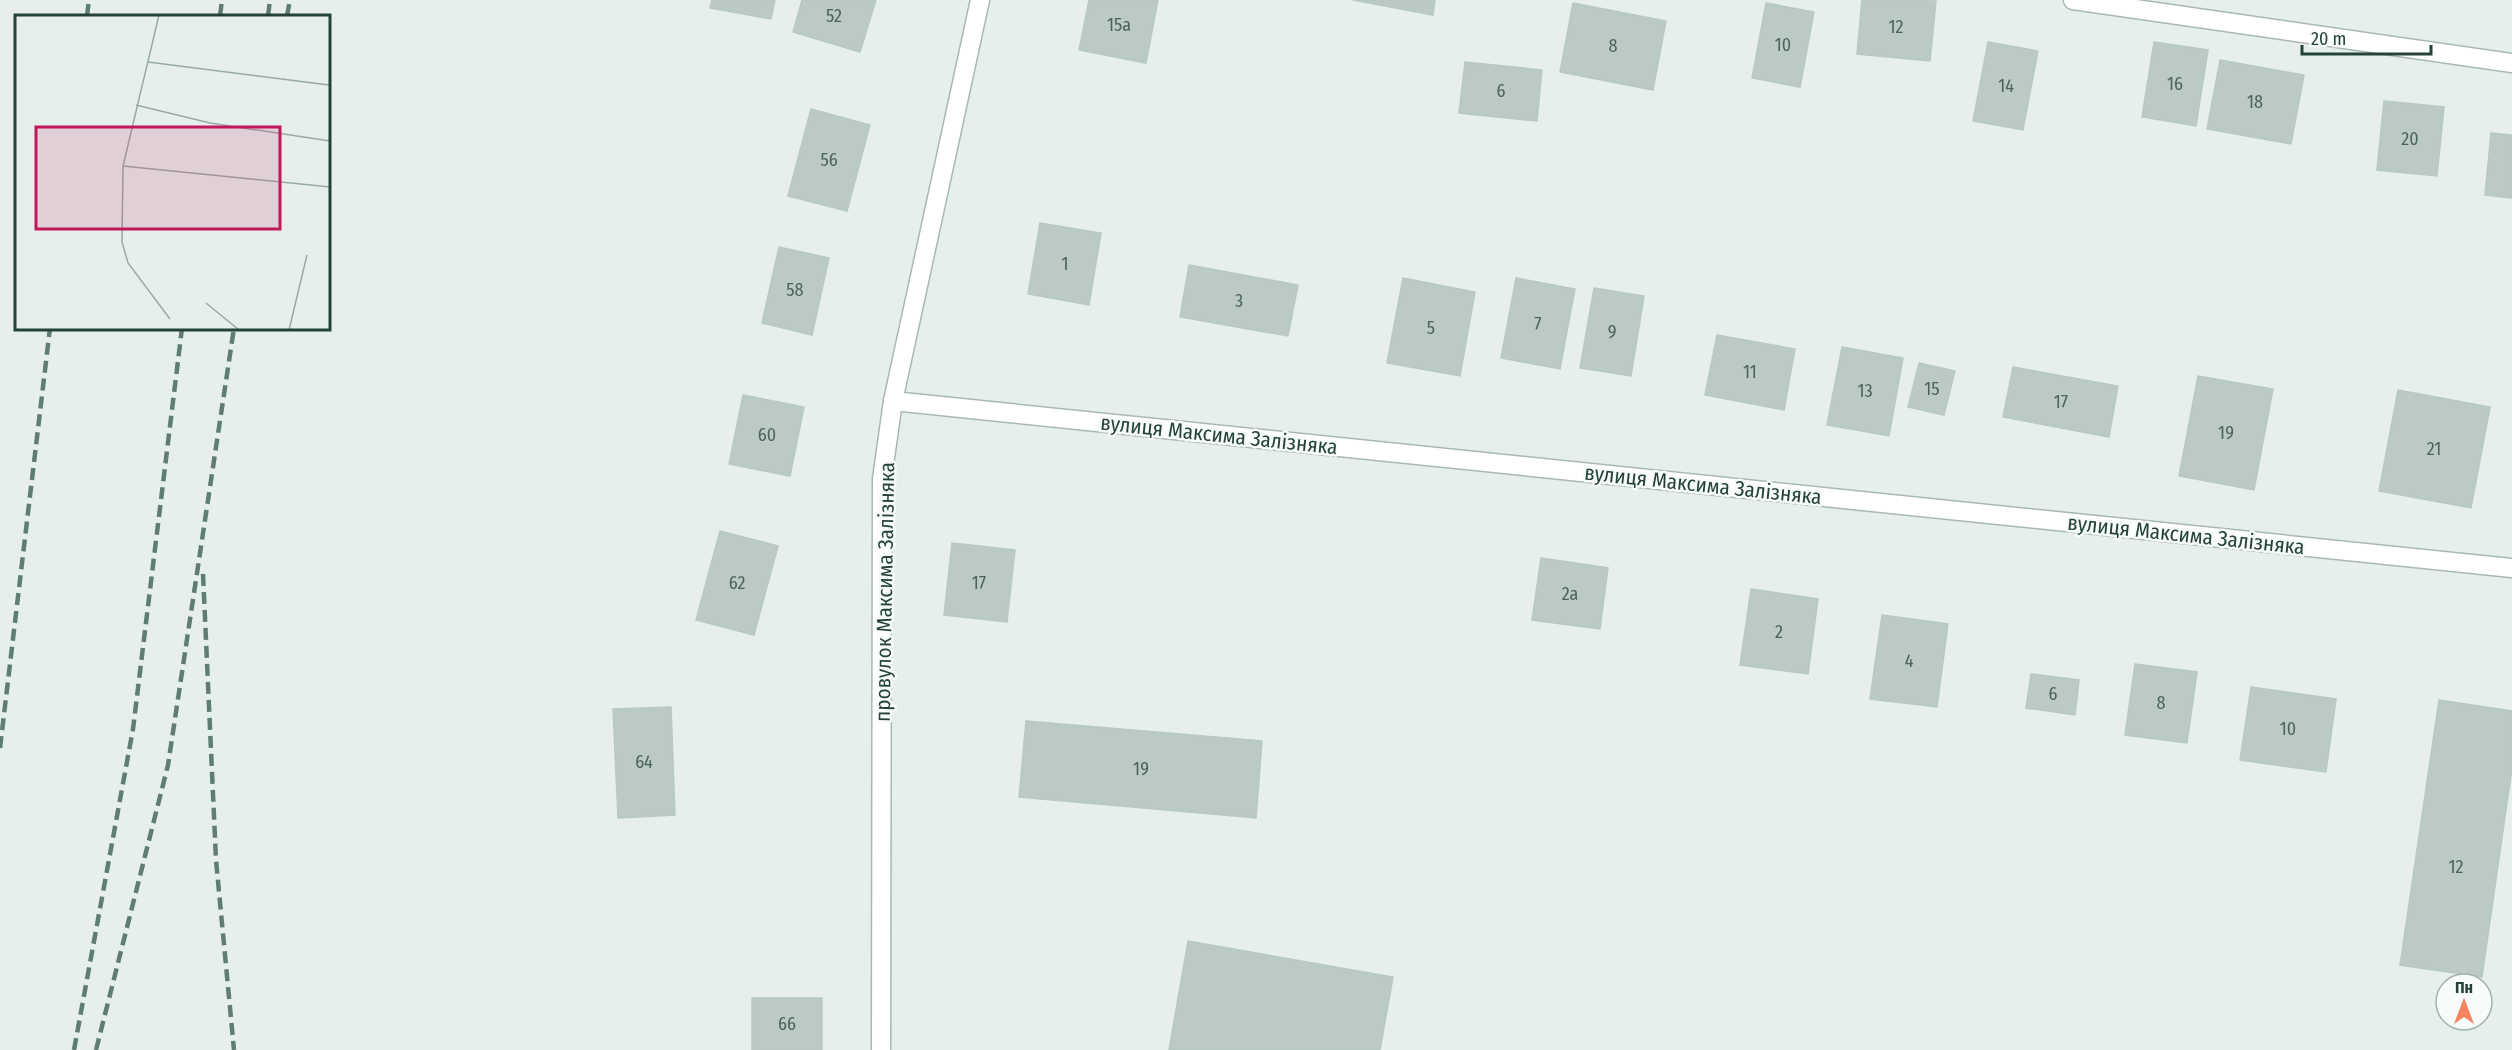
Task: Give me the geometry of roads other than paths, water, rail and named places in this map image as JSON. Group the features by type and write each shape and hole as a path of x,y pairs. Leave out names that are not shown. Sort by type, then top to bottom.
{"street":[{"name":"провулок Максима Залізняка","path":"880,1050 882,479 893,402 980,0"},
{"path":"2073,0 2512,63"},
{"name":"вулиця Максима Залізняка","path":"893,402 2512,568"}],"railway":[{"path":"87,15 89,0"},
{"path":"220,15 222,0"},
{"path":"268,15 270,0"},
{"path":"287,15 290,0"},
{"path":"0,748 50,330"},
{"path":"74,1050 133,729 182,330"},
{"path":"96,1050 168,765 234,330"},
{"path":"203,574 216,860 234,1050"}]}
